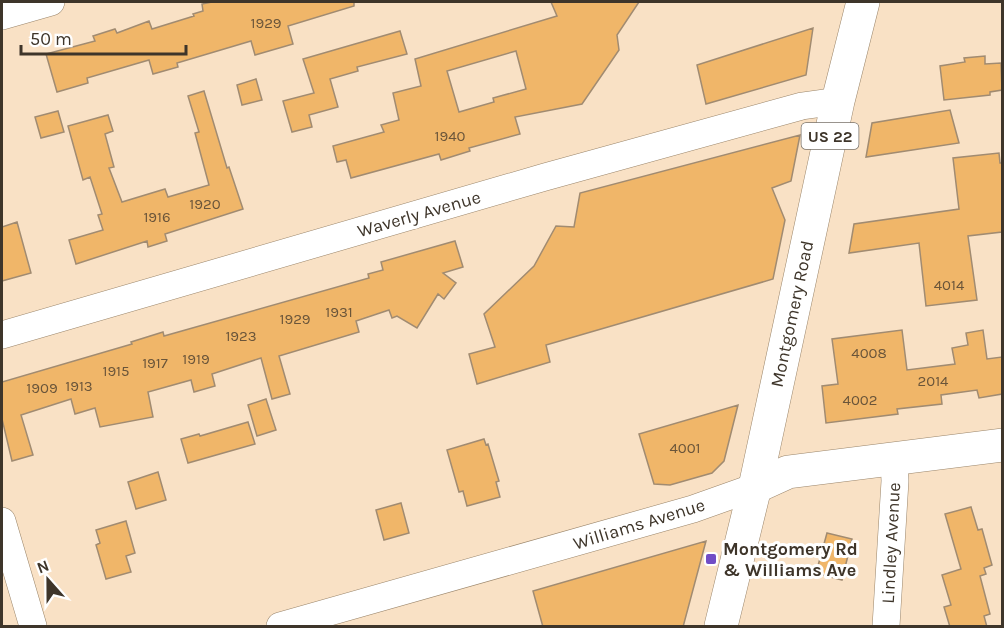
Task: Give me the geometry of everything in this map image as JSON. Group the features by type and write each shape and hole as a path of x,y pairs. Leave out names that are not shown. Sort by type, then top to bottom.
{"main road":[{"name":"Montgomery Road","path":"721,627 755,487 838,101 863,2"},
{"name":"Williams Avenue","path":"755,487 788,472 1002,446"}],"street":[{"path":"2,16 51,2"},
{"name":"Waverly Avenue","path":"2,335 545,177 802,106 838,101"},
{"name":"Lindley Avenue","path":"886,627 895,481 894,459"},
{"name":"Williams Avenue","path":"280,627 683,512 755,487"},
{"path":"2,521 33,627"}],"building":[{"path":"212,2 354,2 354,6 288,26 293,44 255,55 251,41 177,63 178,67 153,74 149,60 87,78 88,83 57,92 46,54 95,41 93,36 115,29 117,33 149,21 152,29 194,16 193,14 203,11 202,4"},
{"path":"551,2 639,2 617,35 619,50 582,104 515,117 520,134 469,148 470,151 441,160 439,154 351,178 346,160 337,162 333,146 384,132 381,125 399,120 393,93 421,86 415,59 557,16","holes":["516,51 526,89 493,98 494,102 459,112 447,71"]},
{"path":"813,28 806,75 706,104 697,65"},
{"path":"400,31 407,54 357,67 358,71 330,79 338,107 309,115 312,127 292,132 283,101 314,93 303,59"},
{"path":"985,56 985,64 1001,63 1002,90 990,92 990,95 944,100 940,66 965,62 964,58"},
{"path":"256,79 262,100 242,105 237,85"},
{"path":"204,91 227,168 229,167 243,209 165,234 167,241 148,247 147,241 76,264 69,240 103,230 98,215 102,214 90,177 83,180 68,126 108,115 113,131 105,134 114,167 109,168 122,202 165,189 168,197 209,185 195,133 199,132 188,96"},
{"path":"950,110 959,143 866,157 872,123"},
{"path":"58,111 64,132 41,138 35,117"},
{"path":"800,135 791,181 772,188 785,220 773,279 546,345 550,362 477,384 469,354 495,347 484,314 534,266 556,226 574,227 580,193"},
{"path":"999,153 1000,163 1002,163 1002,232 968,236 977,300 926,306 919,243 849,253 854,224 959,209 953,158"},
{"path":"17,222 31,273 2,281 2,227"},
{"path":"455,241 463,267 443,273 456,283 444,299 438,294 417,328 397,316 392,318 389,310 356,321 359,332 279,356 290,394 272,399 261,358 212,374 215,386 194,392 191,380 148,392 153,417 100,427 95,408 75,414 71,399 21,415 33,455 12,461 2,419 2,382 132,344 131,342 163,332 164,336 369,278 368,274 383,270 381,262"},
{"path":"902,330 907,370 955,364 952,348 968,345 966,333 983,330 987,359 1002,357 1002,394 979,398 977,390 941,395 942,404 897,409 898,414 826,423 822,386 838,384 832,339"},
{"path":"266,399 276,430 257,436 248,405"},
{"path":"738,405 724,461 712,473 670,485 654,484 639,434"},
{"path":"248,422 255,444 188,463 181,439"},
{"path":"484,439 486,445 488,444 499,481 496,482 500,497 467,506 463,491 459,492 447,450"},
{"path":"158,472 166,500 136,509 128,482"},
{"path":"401,503 409,533 384,540 376,510"},
{"path":"971,507 978,530 982,529 992,565 984,568 986,574 980,576 990,614 984,616 987,627 950,627 944,607 951,605 942,575 961,569 945,514"},
{"path":"126,521 135,553 126,556 131,572 106,579 96,545 100,543 96,530"},
{"path":"827,533 852,539 842,580 816,573"},
{"path":"706,541 683,627 543,627 533,591"}],"place":[{"name":"Montgomery Rd & Williams Ave","path":"711,559"}]}
